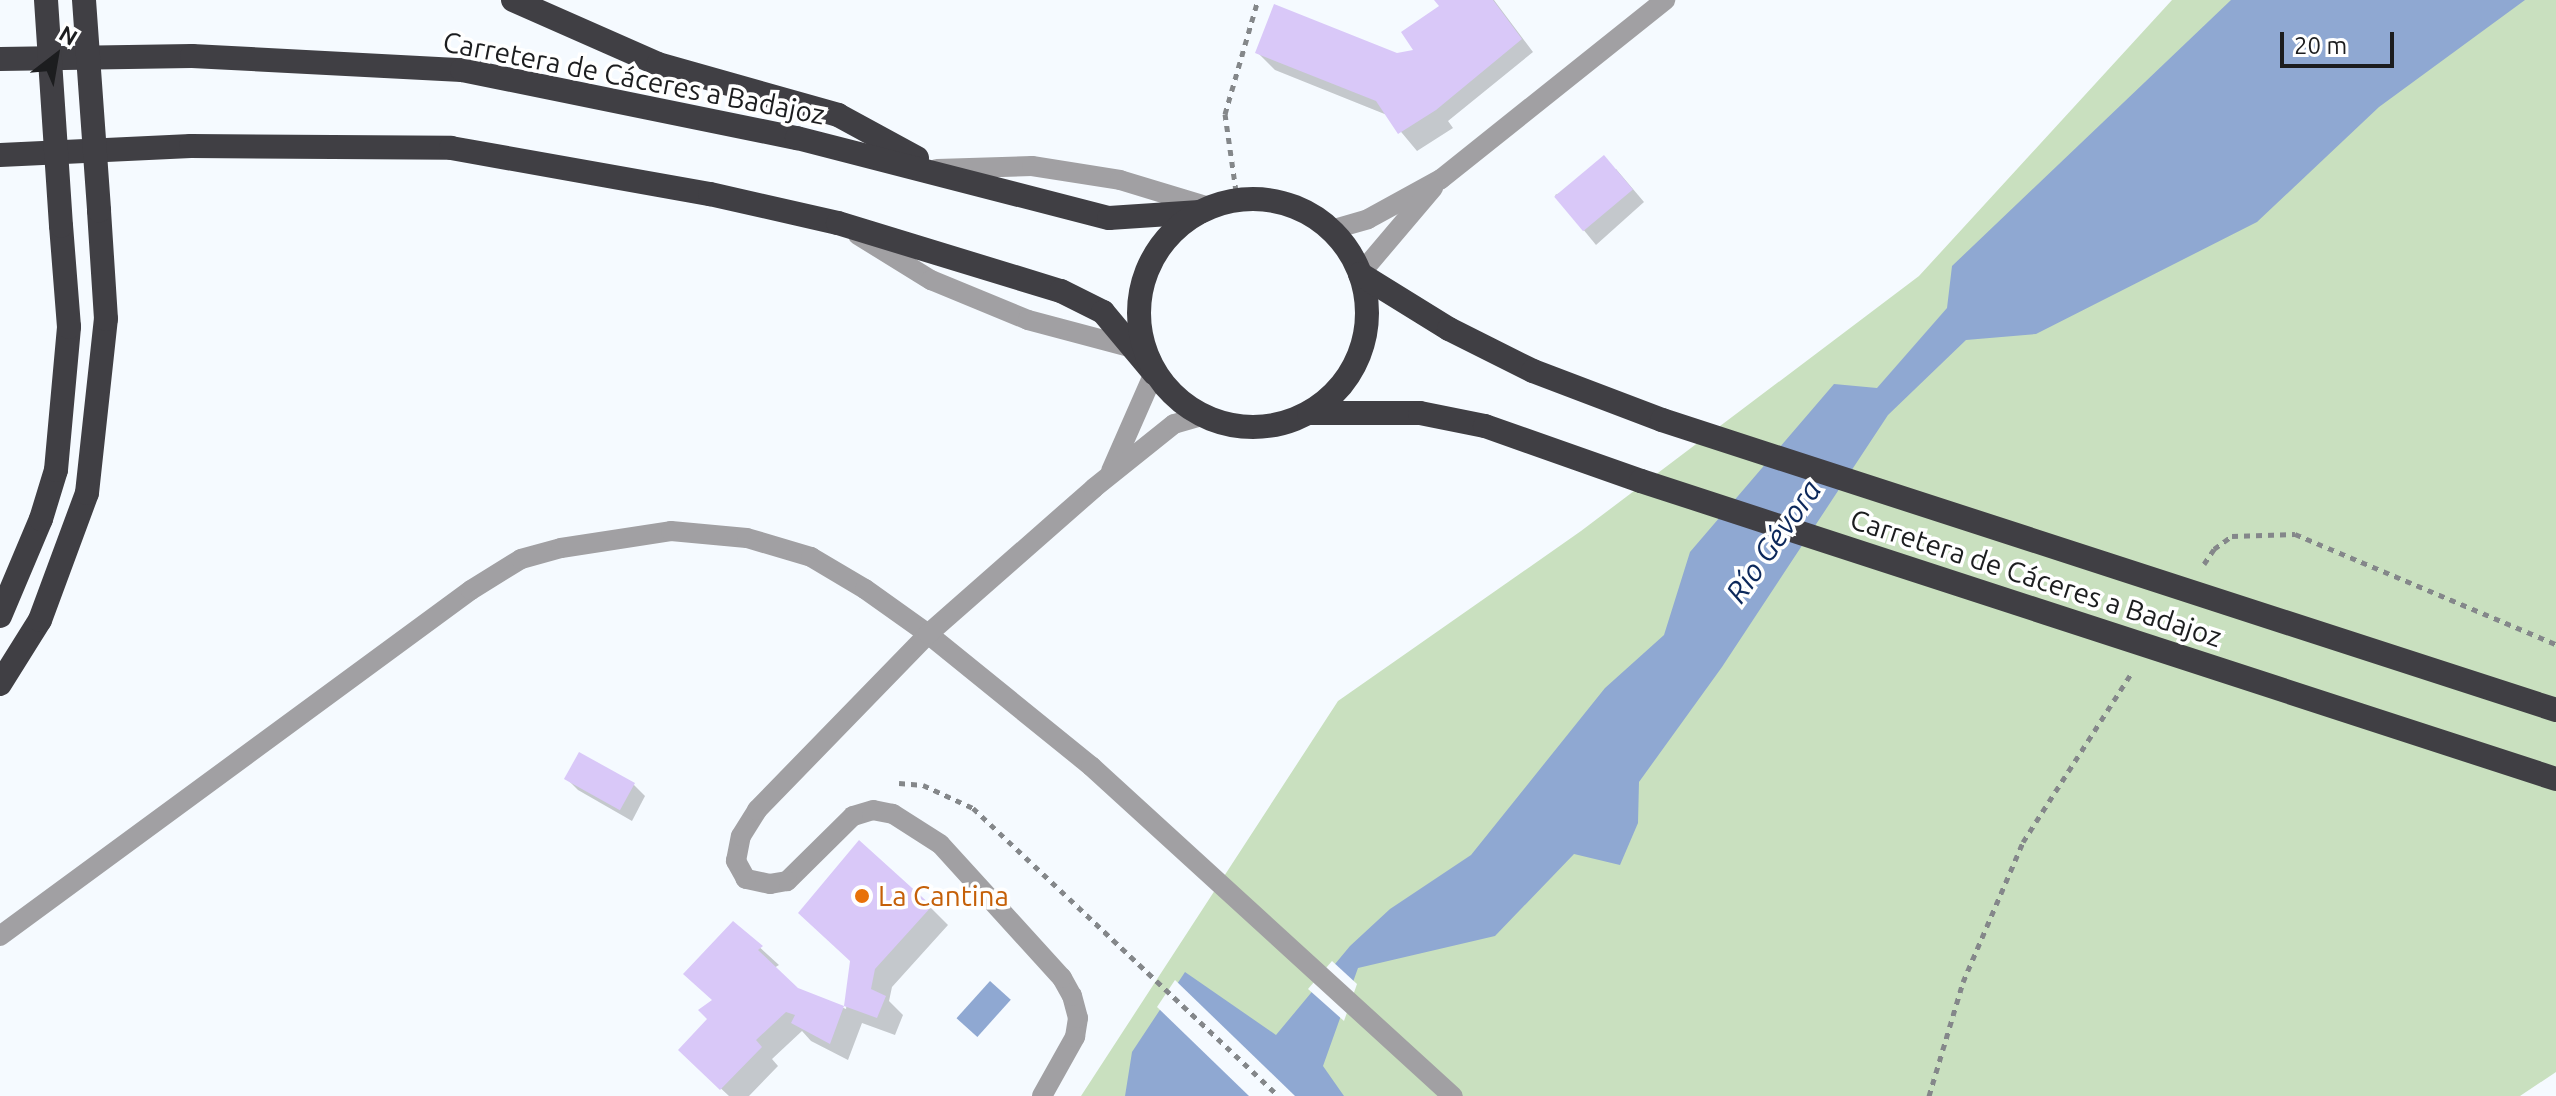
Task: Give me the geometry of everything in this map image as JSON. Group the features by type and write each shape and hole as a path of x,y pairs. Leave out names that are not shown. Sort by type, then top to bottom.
{"highway":[{"path":"0,616 41,519 56,470 69,327 46,0"},
{"path":"0,684 40,620 87,493 106,319 84,0"},
{"path":"513,0 658,64 838,115 940,171"},
{"name":"Carretera de Cáceres a Badajoz","path":"0,59 192,56 462,70 667,109 940,171 1109,218 1206,210"},
{"path":"0,155 191,146 451,148 710,194 838,223 1061,291 1103,312 1173,398 1202,416 1238,427 1274,426 1309,413 1335,394 1354,368 1361,348 1367,306 1360,274 1334,229 1311,215 1275,201 1237,200 1206,210 1170,234 1148,265 1138,301 1140,338 1154,373"},
{"name":"Carretera de Cáceres a Badajoz","path":"1360,274 1449,329 1533,371 1662,420 2556,710"},
{"name":"Carretera de Cáceres a Badajoz","path":"1309,413 1420,413 1485,426 1641,481 2556,779"}],"street":[{"path":"1334,229 1368,219 1441,179 1665,0"},
{"path":"940,171 1032,166 1120,180 1206,210"},
{"path":"1360,274 1441,179"},
{"path":"838,223 931,280 1028,320 1133,348"},
{"path":"1109,477 1154,373"},
{"path":"1042,1096 1075,1037 1078,1018 1072,996 1062,978 940,844 893,814 873,810 853,816 787,881 770,884 746,879 736,861 741,836 757,810 928,634 1174,424 1202,416"},
{"path":"0,936 471,590 521,559 561,548 671,531 747,538 811,557 928,634 1091,766 1453,1096"}],"path":[{"path":"1237,200 1225,114 1258,0"},
{"path":"2198,574 2214,549 2232,536 2295,534 2556,644"},
{"path":"1929,1096 1963,982 2023,842 2140,661"},
{"path":"973,808 1279,1096"}],"green space":[{"path":"2172,0 2556,0 2556,1072 2520,1096 1081,1096 1338,701 1581,531 1919,276"}],"water":[{"name":"Río Gévora","path":"2231,0 2525,0 2379,107 2257,222 2036,334 1966,340 1888,415 1722,667 1639,782 1638,823 1620,865 1574,854 1495,936 1358,968 1323,1066 1344,1096 1125,1096 1132,1052 1185,972 1276,1035 1350,946 1390,909 1471,855 1605,688 1664,635 1690,552 1834,384 1877,388 1947,308 1952,266"},
{"path":"990,981 1011,1000 977,1037 957,1018"}],"pier":[{"path":"1332,961 1357,984 1344,1021 1308,989"},
{"path":"1175,980 1295,1096 1249,1096 1157,1007"}],"building":[{"path":"1434,0 1493,0 1522,39 1436,110 1398,134 1376,101 1255,53 1274,4 1397,53 1413,50 1401,32 1439,6"},
{"path":"1604,155 1633,189 1583,231 1554,197"},
{"path":"579,752 635,783 620,810 564,779"},
{"path":"859,840 932,906 875,969 871,989 886,996 877,1018 844,1006 850,961 798,913"},
{"path":"733,921 763,946 758,950 798,988 844,1006 830,1044 791,1023 795,1015 786,1012 756,1040 762,1047 720,1090 678,1050 707,1019 698,1010 712,1000 683,974"}],"place":[{"name":"La Cantina","path":"862,896"}]}
